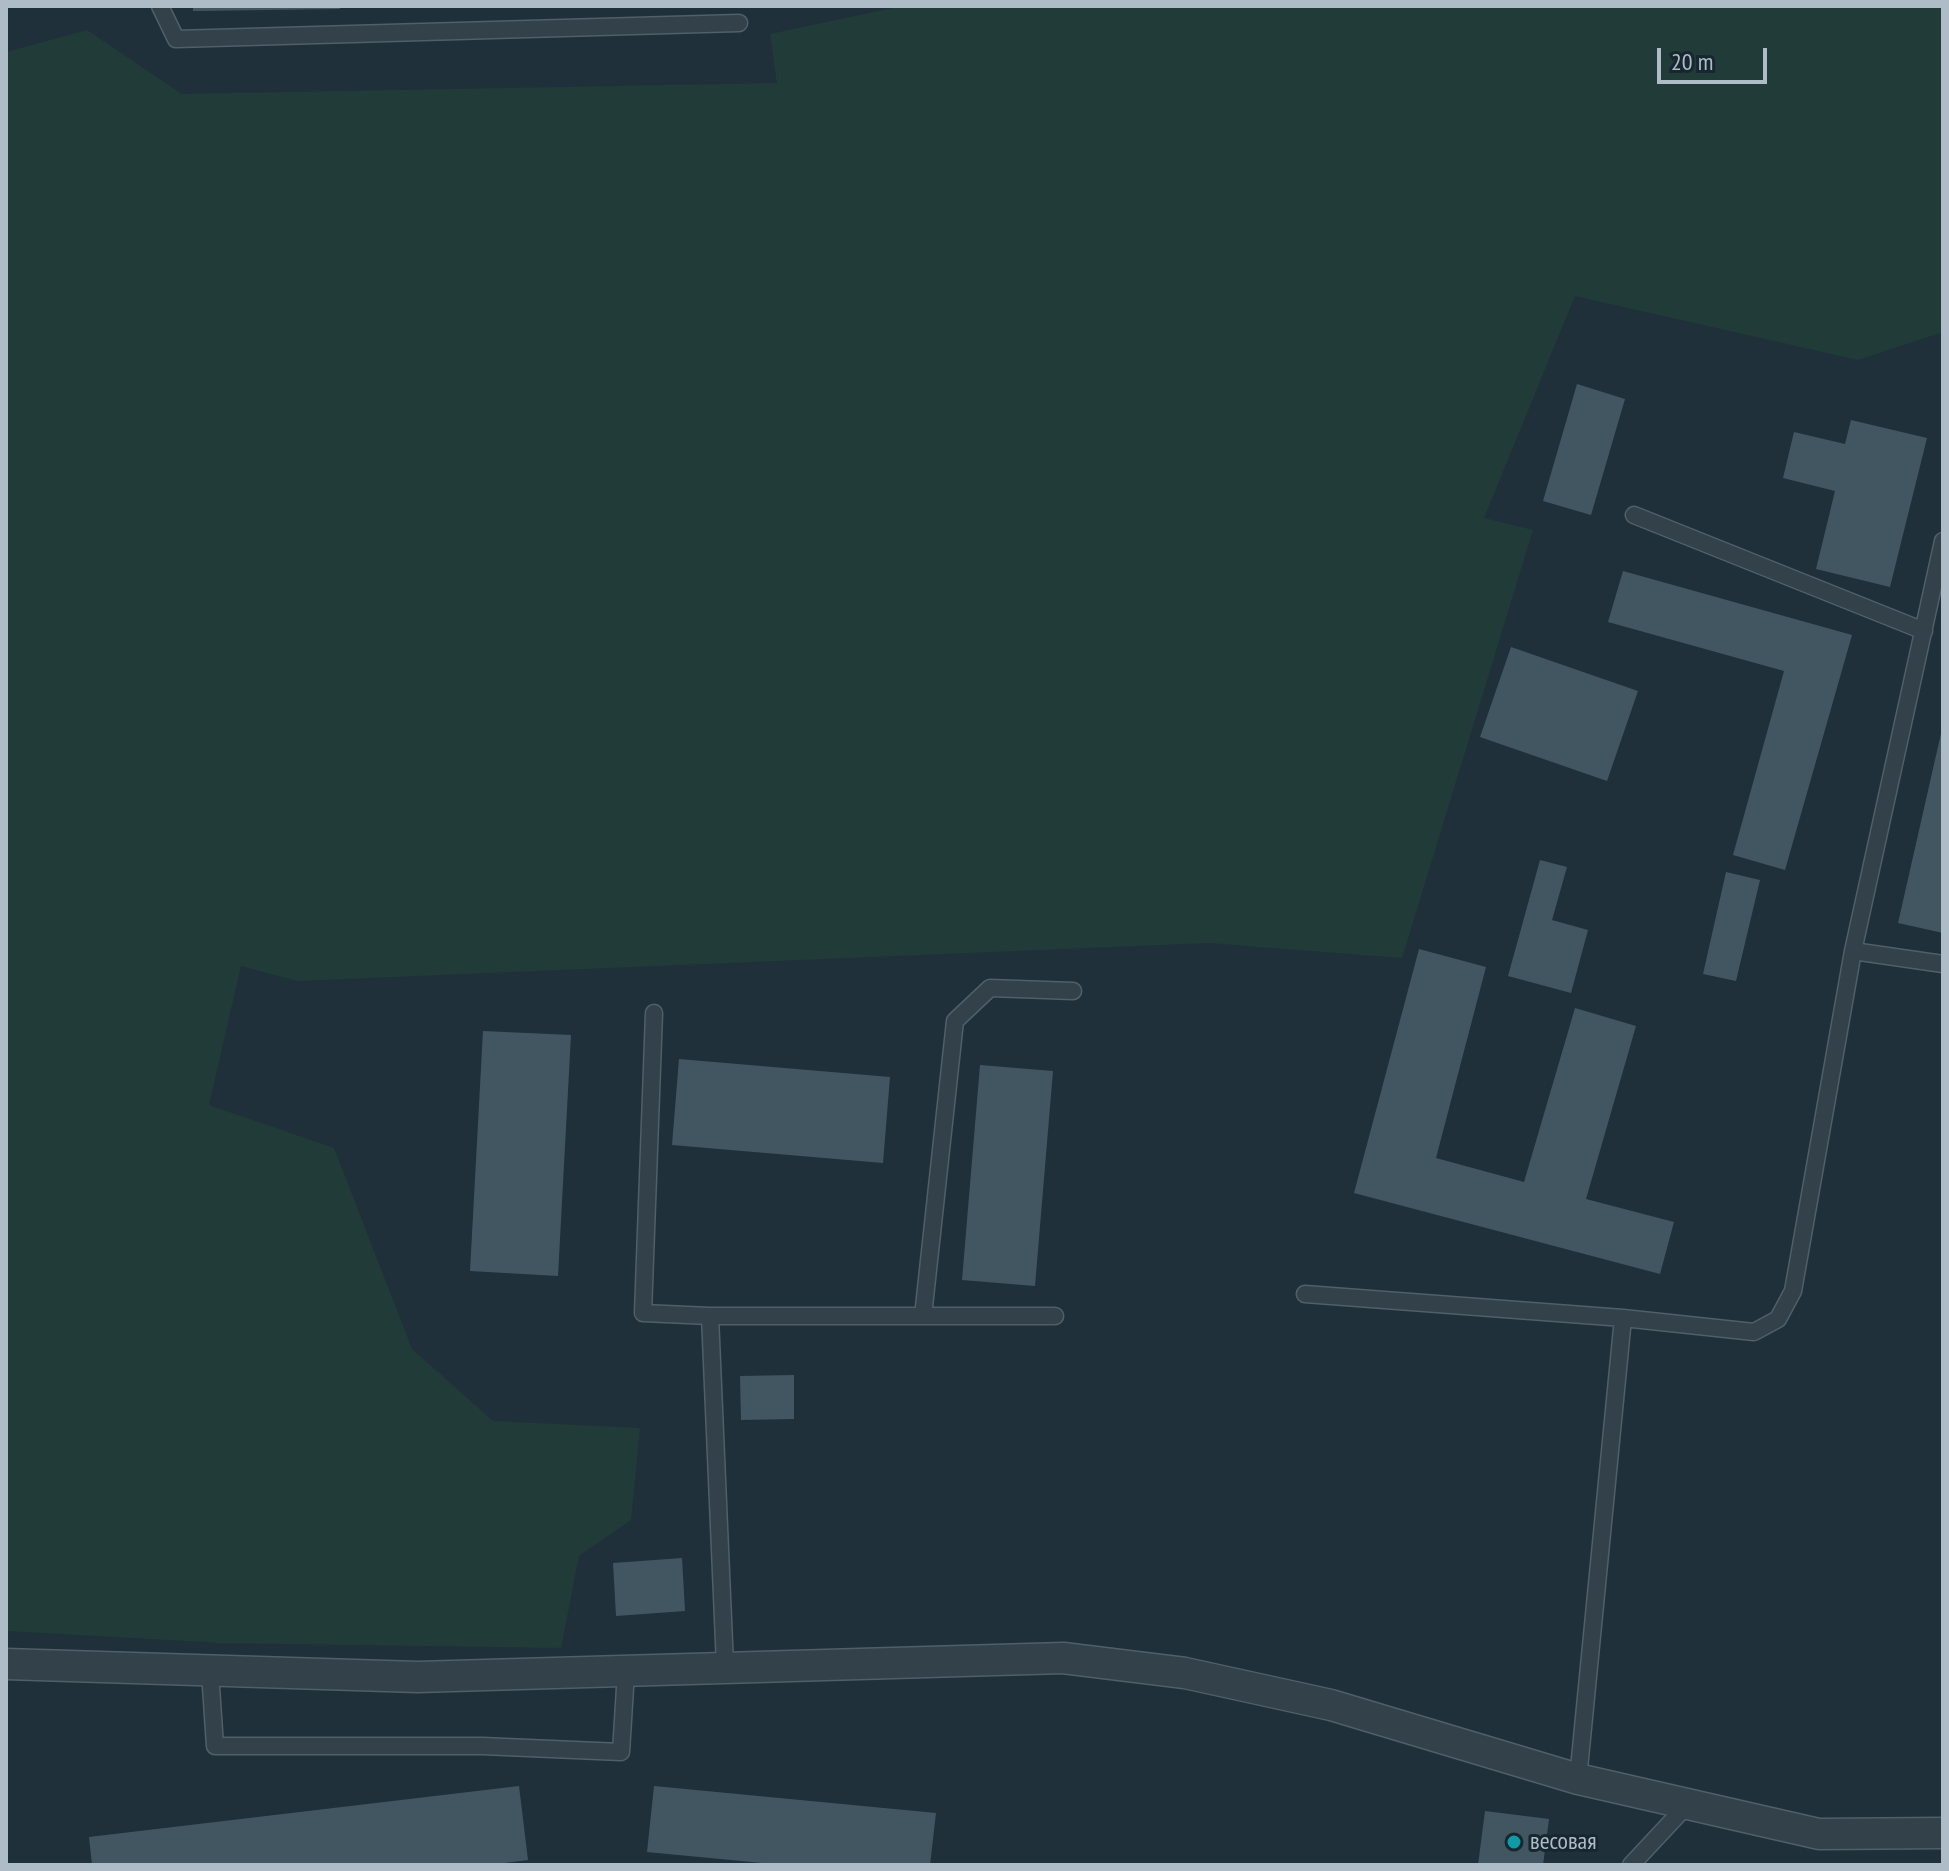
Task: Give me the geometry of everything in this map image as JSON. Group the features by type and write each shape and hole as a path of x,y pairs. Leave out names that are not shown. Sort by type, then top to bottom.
{"street":[{"path":"6,1664 418,1677 1063,1658 1185,1673 1331,1705 1578,1779 1819,1834 1943,1833"}],"lane":[{"path":"160,6 176,39 739,23"},
{"path":"1634,515 1924,631"},
{"path":"1305,1294 1623,1318 1754,1332 1778,1319 1793,1291 1853,951 1943,541"},
{"path":"1853,951 1943,964"},
{"path":"923,1316 955,1021 990,988 1073,991"},
{"path":"654,1013 643,1313 710,1316 1055,1316"},
{"path":"710,1316 725,1666"},
{"path":"1578,1779 1623,1318"},
{"path":"210,1672 215,1746 482,1746 621,1752 626,1672"},
{"path":"1631,1865 1688,1804"}],"green space":[{"path":"902,6 1943,6 1943,332 1858,360 1575,296 1484,518 1533,530 1402,958 1208,943 297,981 241,966 209,1105 334,1148 412,1349 493,1421 640,1428 631,1520 579,1556 561,1648 221,1643 6,1631 6,52 87,30 182,94 777,83 770,34"}],"building":[{"path":"193,6 340,6 340,9 193,11"},
{"path":"1577,384 1625,399 1591,515 1543,501"},
{"path":"1851,420 1927,438 1890,587 1816,569 1835,491 1783,478 1794,432 1845,444"},
{"path":"1623,571 1852,635 1785,870 1733,855 1784,671 1608,622"},
{"path":"1511,647 1638,691 1607,781 1480,737"},
{"path":"1943,729 1943,933 1898,923"},
{"path":"1540,860 1567,867 1552,920 1588,930 1571,993 1508,976"},
{"path":"1726,872 1760,880 1736,981 1703,974"},
{"path":"1419,949 1486,967 1436,1158 1524,1182 1575,1008 1636,1026 1586,1199 1674,1222 1660,1274 1354,1193"},
{"path":"483,1031 571,1035 558,1276 470,1271"},
{"path":"679,1059 890,1077 883,1163 672,1145"},
{"path":"980,1065 1053,1071 1035,1286 962,1280"},
{"path":"794,1375 794,1419 741,1420 740,1376"},
{"path":"682,1558 685,1611 616,1616 613,1563"},
{"path":"519,1786 528,1860 488,1865 92,1865 89,1837"},
{"path":"654,1786 936,1813 930,1865 783,1865 647,1852"},
{"name":"весовая","path":"1485,1811 1549,1819 1543,1865 1478,1865"}],"place":[{"name":"весовая","path":"1514,1842"}]}
